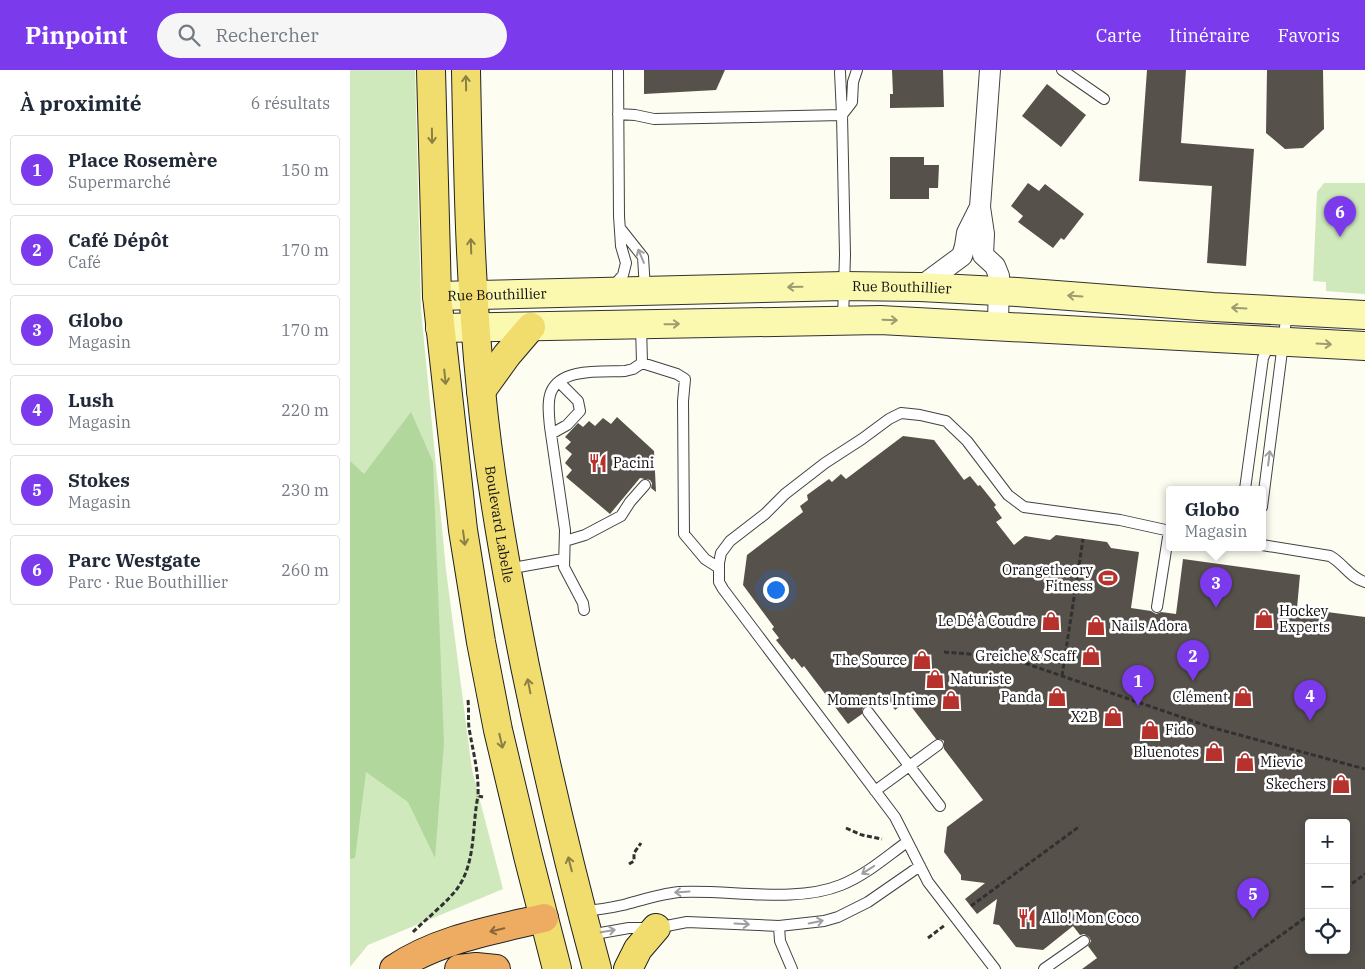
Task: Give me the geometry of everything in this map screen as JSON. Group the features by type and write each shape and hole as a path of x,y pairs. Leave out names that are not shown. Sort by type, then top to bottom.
{"highway":[{"path":"394,969 411,958 449,942 544,918"},
{"path":"459,969 476,967 496,969"}],"main road":[{"path":"431,70 437,296 463,530 481,642 502,748 557,969"},
{"name":"Boulevard Labelle","path":"466,70 473,294 481,391 506,570 547,767 597,969"},
{"path":"481,391 507,355 531,327"},
{"path":"544,918 585,923"},
{"path":"628,969 638,950 656,928"}],"street":[{"path":"990,70 980,207 984,234 983,255 997,270 999,276 998,326"},
{"path":"930,279 962,256 967,234 980,207"},
{"path":"962,256 973,261 986,259"},
{"name":"Rue Bouthillier","path":"437,296 844,286 930,279 1000,291 1365,316"},
{"path":"440,328 843,320 906,321 1365,346"}],"lane":[{"path":"610,291 623,275 625,267 620,228 618,70"},
{"path":"842,116 852,102 853,82 857,70"},
{"path":"1062,70 1104,99"},
{"path":"840,72 845,249 843,320"},
{"path":"618,114 654,119 842,116"},
{"path":"620,228 643,257 645,291"},
{"path":"1264,486 1277,341 1287,311"},
{"path":"641,324 642,363"},
{"path":"1244,486 1262,358 1277,341"},
{"path":"584,610 583,603 564,567 565,541 551,434 549,401 551,392 559,382 574,374 625,371 633,369 642,363"},
{"path":"642,363 677,374 685,379 683,401 684,534 705,559 719,568"},
{"path":"551,434 567,425 580,411 578,402 559,382"},
{"path":"995,969 928,882 895,817 727,595 719,582 721,553 730,541 765,514 785,494 845,449 901,413 946,421 967,441 1008,495 1024,507 1120,520 1166,530"},
{"path":"565,541 585,536 621,516 645,485"},
{"path":"1266,546 1330,556 1356,578 1365,582"},
{"path":"1158,607 1166,551"},
{"path":"506,570 563,559"},
{"path":"868,712 940,806"},
{"path":"876,791 938,745"},
{"path":"585,923 615,906 678,892 793,894 824,890 857,877 907,842"},
{"path":"585,923 629,928 656,928 687,922 779,926 824,921 868,902 920,866"},
{"path":"779,926 780,941 792,969"},
{"path":"1044,969 1084,941"}],"path":[{"path":"1062,676 1083,539"},
{"path":"944,652 1007,657 1210,727 1365,769"},
{"path":"412,933 455,891 463,878 473,842 478,796"},
{"path":"971,906 1080,826"},
{"path":"846,828 862,835 882,839"},
{"path":"629,864 634,861 634,853 641,843"},
{"path":"1350,885 1365,874"},
{"path":"1234,969 1305,918"},
{"path":"928,938 948,922"}],"green space":[{"path":"350,70 415,70 421,310 446,570 472,770 503,889 368,945 350,967"},
{"path":"1324,183 1365,183 1365,294 1326,291 1326,282 1313,281 1317,192"},
{"path":"411,412 433,462 444,743 435,858 408,802 366,772 355,858 350,859 350,461 364,474"}],"building":[{"path":"644,70 725,70 716,90 644,94"},
{"path":"892,70 943,70 944,107 890,108 890,94 893,94"},
{"path":"1147,70 1186,70 1181,143 1254,149 1246,266 1207,263 1212,186 1139,181"},
{"path":"1267,70 1323,70 1324,129 1303,148 1285,149 1266,133"},
{"path":"1047,84 1086,115 1061,147 1022,116"},
{"path":"890,157 924,157 924,165 939,165 938,188 929,188 929,199 890,199"},
{"path":"1028,183 1039,191 1045,184 1084,214 1064,240 1061,238 1053,248 1018,222 1023,216 1011,206"},
{"path":"617,417 654,451 656,492 651,488 652,483 650,480 640,478 610,514 566,477 572,470 565,463 572,454 565,448 571,442 565,437 578,423 583,427 589,421 595,426 603,418 611,424"},
{"path":"903,436 934,440 964,480 970,476 996,505 994,507 1002,518 996,522 1014,545 1025,536 1050,540 1056,535 1107,542 1111,548 1139,552 1131,608 1151,611 1156,614 1161,612 1176,614 1183,559 1300,575 1297,608 1365,617 1365,969 1082,969 1097,958 1088,946 1091,941 1089,937 1084,934 1080,935 1073,926 1043,950 1016,947 999,925 993,924 997,899 977,914 965,899 985,883 961,880 961,875 944,852 947,827 983,800 944,749 944,741 936,739 907,701 895,710 885,696 872,706 864,706 862,714 848,724 804,666 802,668 794,658 792,660 776,640 779,638 772,629 774,627 743,585 747,555 803,512 800,506 808,500 807,495 829,479 832,482 841,474 846,479"}],"place":[{"name":"Parc Westgate","path":"1340,237"},
{"name":"Pacini","path":"598,463"},
{"name":"Orangetheory Fitness","path":"1108,578"},
{"name":"Globo","path":"1216,608"},
{"name":"Hockey Experts","path":"1264,619"},
{"name":"Le Dé à Coudre","path":"1051,621"},
{"name":"Nails Adora","path":"1096,626"},
{"name":"Greiche & Scaff","path":"1091,656"},
{"name":"The Source","path":"922,660"},
{"name":"Naturiste","path":"935,679"},
{"name":"Café Dépôt","path":"1193,681"},
{"name":"Panda","path":"1057,697"},
{"name":"Clément","path":"1243,697"},
{"name":"Moments Intime","path":"951,700"},
{"name":"Place Rosemère","path":"1138,706"},
{"name":"X2B","path":"1113,717"},
{"name":"Lush","path":"1310,721"},
{"name":"Fido","path":"1150,730"},
{"name":"Bluenotes","path":"1214,752"},
{"name":"Mievic","path":"1245,762"},
{"name":"Skechers","path":"1341,784"},
{"name":"Allo! Mon Coco","path":"1027,918"},
{"name":"Stokes","path":"1253,919"}]}
